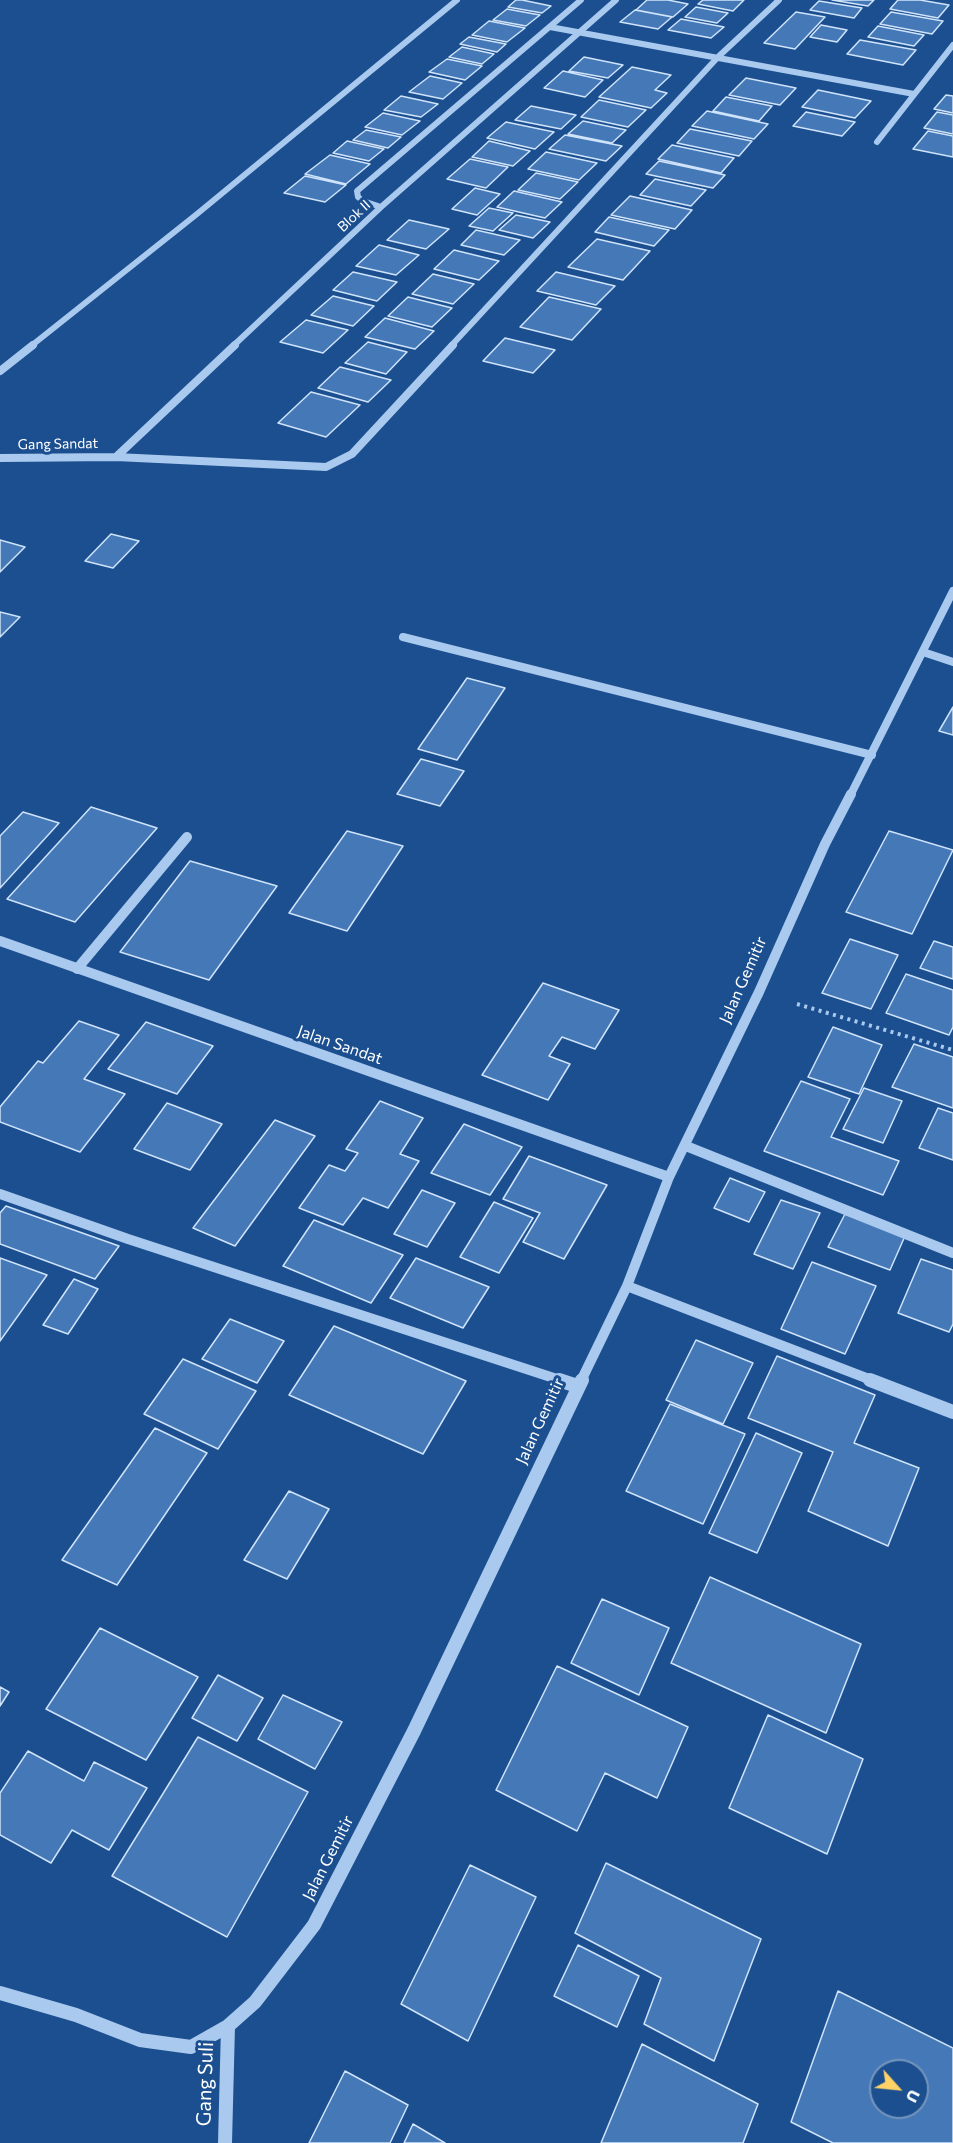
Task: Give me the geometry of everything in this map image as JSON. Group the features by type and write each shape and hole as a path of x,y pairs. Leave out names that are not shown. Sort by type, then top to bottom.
{"street":[{"path":"0,371 197,214 456,0"},
{"path":"381,207 363,201 358,197 357,191 581,0"},
{"name":"Blok II","path":"116,457 381,207 616,0"},
{"name":"Gang Sandat","path":"0,458 116,457 326,467 352,454 718,57 778,0"},
{"path":"550,27 914,93"},
{"path":"877,142 953,45"},
{"name":"Jalan Gemitir","path":"0,1993 76,2015 140,2040 191,2047 228,2026 255,2002 314,1925 414,1731 577,1386 627,1286 669,1177 759,992 825,844 873,755 953,591"},
{"path":"403,637 873,755"},
{"path":"923,652 953,662"},
{"path":"77,969 188,837"},
{"name":"Jalan Sandat","path":"0,941 669,1177"},
{"path":"686,1146 953,1253"},
{"path":"0,1194 128,1239 577,1386"},
{"path":"627,1286 953,1412"},
{"name":"Gang Suli","path":"225,2143 228,2026"}],"path":[{"path":"759,992 953,1050"}],"building":[{"path":"516,0 551,6 542,13 508,7"},
{"path":"647,0 668,0 688,4 673,17 636,10"},
{"path":"703,0 744,0 733,11 698,4"},
{"path":"832,0 874,0 868,6"},
{"path":"898,0 920,0 949,5 938,18 890,9"},
{"path":"819,1 862,8 854,18 810,10"},
{"path":"696,7 728,13 717,23 685,17"},
{"path":"507,9 540,15 526,26 493,20"},
{"path":"635,10 672,17 658,29 620,22"},
{"path":"796,12 825,17 795,49 764,43"},
{"path":"891,12 943,21 932,34 880,24"},
{"path":"681,19 724,27 711,38 668,30"},
{"path":"489,21 525,28 507,42 472,35"},
{"path":"821,25 847,30 837,42 810,37"},
{"path":"878,26 924,35 914,46 868,37"},
{"path":"469,37 506,44 497,52 460,44"},
{"path":"860,40 916,50 903,65 847,54"},
{"path":"462,47 494,54 482,64 449,57"},
{"path":"584,57 623,65 608,78 569,71"},
{"path":"447,59 482,66 465,80 429,72"},
{"path":"632,67 671,75 655,90 667,93 651,108 599,97"},
{"path":"563,71 603,80 585,97 544,88"},
{"path":"430,76 462,83 443,99 409,92"},
{"path":"746,78 796,88 780,105 729,95"},
{"path":"818,90 871,101 855,118 802,107"},
{"path":"946,95 953,96 953,113 934,109"},
{"path":"401,96 438,104 421,117 384,110"},
{"path":"726,97 772,106 759,121 713,111"},
{"path":"599,100 646,110 628,127 581,117"},
{"path":"531,106 576,115 561,129 515,120"},
{"path":"707,111 768,124 754,139 692,126"},
{"path":"806,112 855,122 842,136 793,126"},
{"path":"937,112 953,115 953,134 924,128"},
{"path":"383,113 420,121 402,135 365,127"},
{"path":"583,121 626,130 612,143 568,134"},
{"path":"506,122 554,132 535,149 487,138"},
{"path":"690,129 752,141 739,156 677,143"},
{"path":"366,130 401,137 388,148 353,140"},
{"path":"928,131 953,136 953,157 913,149"},
{"path":"565,135 622,146 606,161 549,149"},
{"path":"347,141 384,149 369,161 333,153"},
{"path":"489,141 530,151 513,166 472,157"},
{"path":"672,145 734,158 721,173 658,159"},
{"path":"546,152 597,163 579,180 528,169"},
{"path":"330,155 370,164 346,184 305,174"},
{"path":"470,159 508,167 486,188 447,179"},
{"path":"659,161 725,175 713,188 646,174"},
{"path":"536,173 578,182 560,199 518,190"},
{"path":"305,176 346,185 325,202 284,193"},
{"path":"655,179 706,190 691,206 640,195"},
{"path":"475,188 500,194 477,215 452,209"},
{"path":"514,191 562,202 545,218 497,207"},
{"path":"630,196 692,210 675,229 611,215"},
{"path":"489,208 513,213 493,231 469,226"},
{"path":"516,215 550,222 533,238 499,230"},
{"path":"609,217 669,230 654,246 595,232"},
{"path":"409,220 449,229 426,249 387,240"},
{"path":"476,230 520,240 504,255 461,245"},
{"path":"597,239 650,251 623,280 568,267"},
{"path":"379,245 419,255 396,275 356,266"},
{"path":"454,250 499,261 479,280 434,269"},
{"path":"353,272 397,282 377,301 333,290"},
{"path":"556,272 615,286 596,305 537,291"},
{"path":"433,274 474,284 453,304 412,294"},
{"path":"333,296 374,306 353,326 311,315"},
{"path":"408,297 452,308 432,327 388,316"},
{"path":"549,297 601,309 572,340 520,327"},
{"path":"385,318 434,331 415,349 365,337"},
{"path":"306,320 348,330 323,353 280,342"},
{"path":"505,338 555,350 533,373 483,361"},
{"path":"368,342 407,352 386,374 345,363"},
{"path":"340,367 391,380 368,402 318,388"},
{"path":"311,392 360,405 326,437 278,423"},
{"path":"111,534 139,541 113,568 85,561"},
{"path":"0,540 25,547 0,572"},
{"path":"0,612 20,617 0,637"},
{"path":"467,678 505,688 457,760 418,749"},
{"path":"953,707 953,735 939,731"},
{"path":"421,759 464,771 440,806 397,794"},
{"path":"91,807 157,828 75,922 7,899"},
{"path":"23,812 59,823 0,888 0,836"},
{"path":"347,831 403,846 347,931 289,913"},
{"path":"889,831 953,850 912,934 846,912"},
{"path":"190,861 277,886 209,980 120,952"},
{"path":"850,939 898,955 871,1009 822,993"},
{"path":"934,941 953,947 953,979 920,968"},
{"path":"906,974 953,990 953,1027 949,1035 886,1013"},
{"path":"543,983 619,1010 595,1049 562,1037 549,1056 570,1064 548,1100 482,1075"},
{"path":"79,1021 119,1035 84,1079 125,1094 80,1152 0,1122 0,1107 38,1061 43,1063"},
{"path":"146,1022 213,1046 177,1094 108,1069"},
{"path":"833,1027 882,1045 859,1094 808,1077"},
{"path":"914,1044 953,1057 953,1108 892,1087"},
{"path":"801,1081 850,1099 831,1137 899,1161 883,1195 764,1151"},
{"path":"864,1088 902,1101 883,1143 843,1129"},
{"path":"380,1101 423,1118 400,1154 419,1161 388,1208 363,1198 343,1225 299,1208 329,1165 345,1171 358,1153 346,1149"},
{"path":"167,1103 222,1124 190,1170 134,1149"},
{"path":"938,1108 953,1113 953,1160 919,1148"},
{"path":"275,1120 315,1136 235,1246 193,1228"},
{"path":"464,1124 522,1147 490,1195 431,1173"},
{"path":"529,1156 607,1185 564,1259 523,1242 540,1213 503,1199"},
{"path":"730,1178 765,1192 749,1222 714,1208"},
{"path":"422,1190 455,1203 427,1247 394,1234"},
{"path":"781,1200 820,1213 793,1269 754,1254"},
{"path":"494,1202 533,1218 499,1273 460,1257"},
{"path":"6,1206 119,1246 95,1279 0,1244 0,1213"},
{"path":"845,1214 905,1236 890,1270 828,1247"},
{"path":"314,1220 403,1255 371,1303 283,1266"},
{"path":"0,1258 47,1275 0,1341"},
{"path":"416,1258 489,1287 463,1328 390,1298"},
{"path":"921,1259 953,1270 953,1324 949,1332 898,1313"},
{"path":"812,1262 876,1286 845,1354 781,1329"},
{"path":"74,1279 98,1289 68,1334 43,1325"},
{"path":"230,1319 284,1341 257,1383 202,1359"},
{"path":"334,1326 466,1381 423,1454 289,1395"},
{"path":"696,1340 753,1363 723,1424 666,1400"},
{"path":"777,1356 875,1395 854,1443 919,1468 888,1546 808,1511 833,1452 748,1418"},
{"path":"183,1359 256,1391 218,1449 144,1414"},
{"path":"670,1404 745,1434 703,1524 626,1491"},
{"path":"155,1428 207,1453 117,1585 62,1560"},
{"path":"756,1433 802,1453 757,1553 709,1533"},
{"path":"289,1491 329,1509 287,1579 244,1560"},
{"path":"710,1577 861,1644 826,1733 671,1663"},
{"path":"602,1599 669,1628 639,1695 571,1663"},
{"path":"100,1628 198,1677 146,1760 46,1709"},
{"path":"557,1666 688,1727 657,1798 605,1773 577,1831 496,1790"},
{"path":"218,1675 263,1698 237,1741 192,1718"},
{"path":"0,1687 9,1692 0,1706"},
{"path":"283,1695 342,1722 315,1769 258,1739"},
{"path":"768,1715 863,1759 827,1854 729,1808"},
{"path":"198,1737 308,1792 227,1937 112,1876"},
{"path":"28,1751 84,1781 94,1762 147,1788 109,1850 72,1830 51,1863 0,1835 0,1793"},
{"path":"606,1863 761,1939 714,2061 644,2024 661,1978 575,1933"},
{"path":"470,1865 536,1897 468,2041 401,2004"},
{"path":"578,1945 639,1976 617,2027 554,1996"},
{"path":"838,1991 953,2048 953,2143 833,2143 791,2122"},
{"path":"642,2044 758,2104 743,2143 601,2143"},
{"path":"345,2071 408,2105 390,2143 309,2143"},
{"path":"413,2124 445,2143 404,2143"}]}
